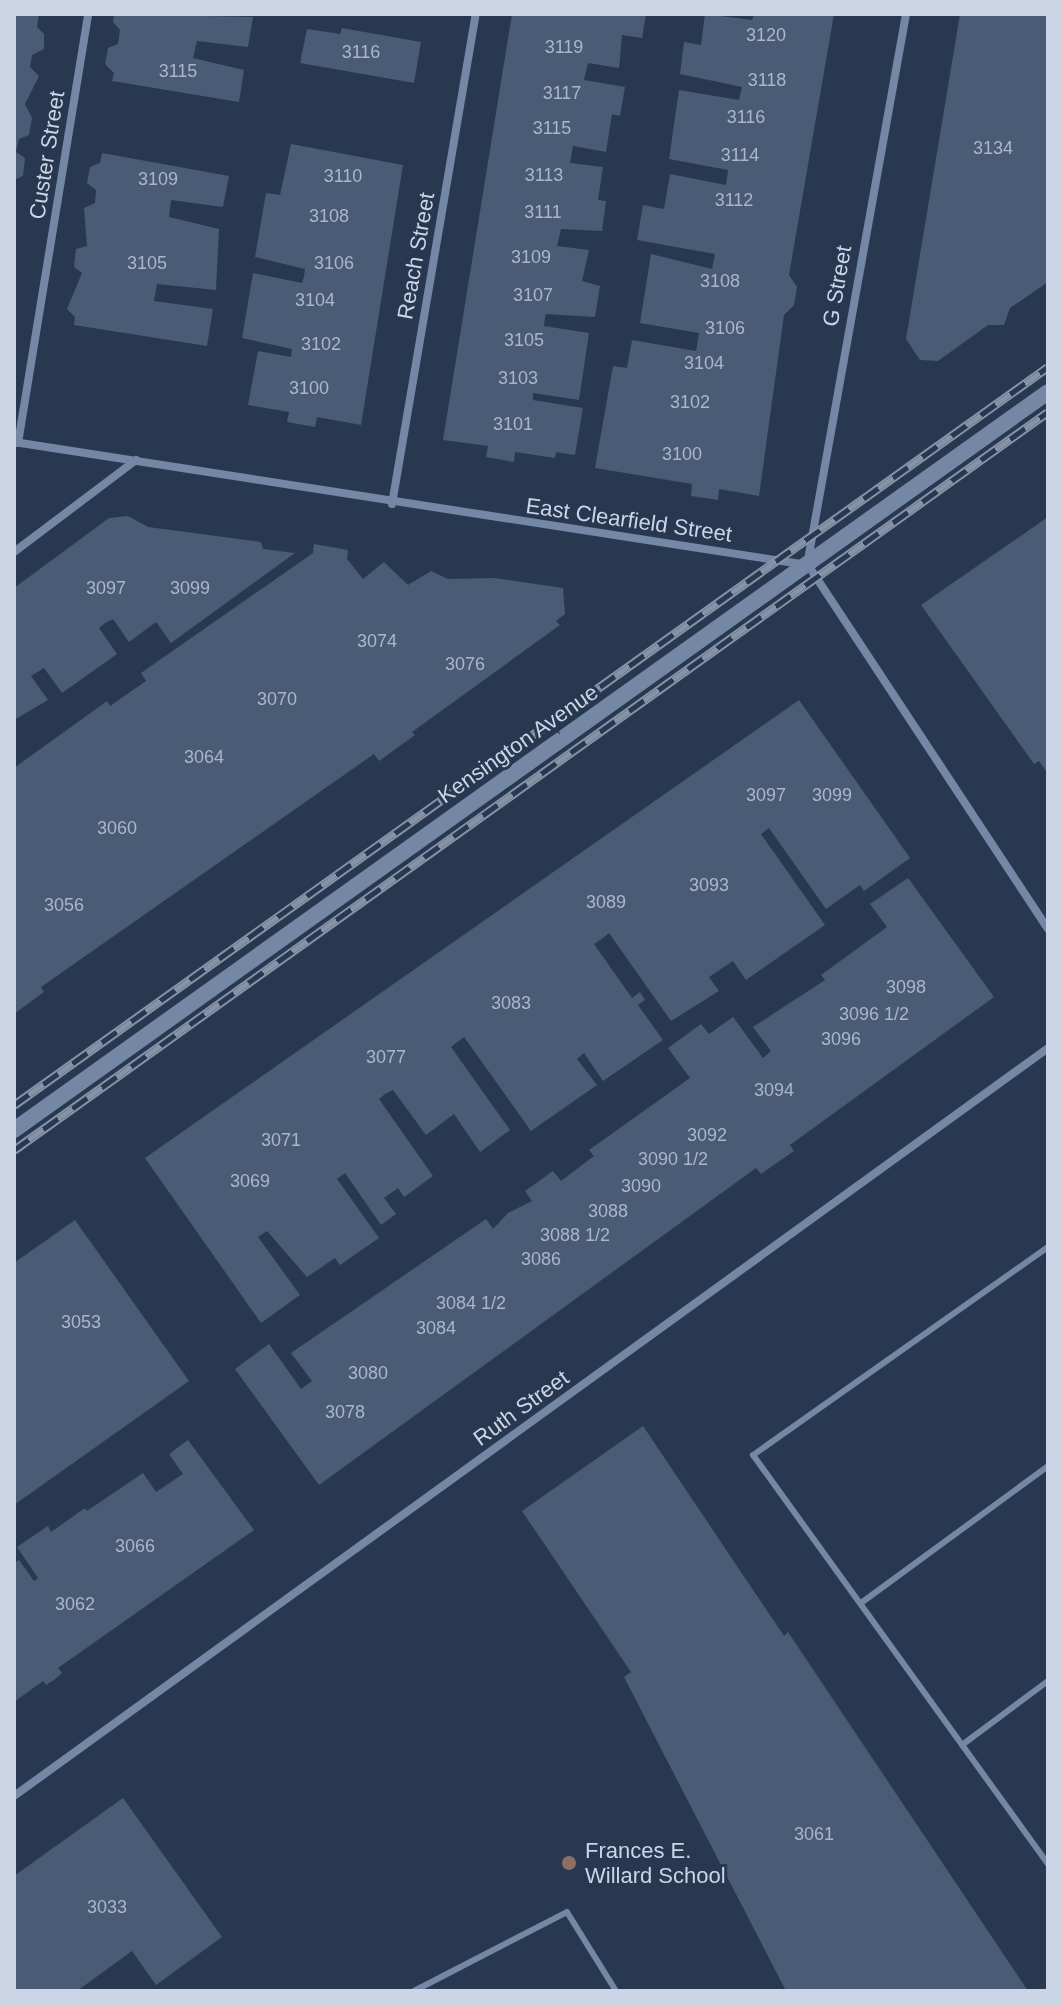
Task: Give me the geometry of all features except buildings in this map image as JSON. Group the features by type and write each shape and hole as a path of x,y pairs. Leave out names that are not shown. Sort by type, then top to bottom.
{"street":[{"name":"Custer Street","path":"16,443 88,14"},
{"name":"Reach Street","path":"392,504 476,14"},
{"name":"G Street","path":"808,565 906,14"},
{"name":"Kensington Avenue","path":"14,1130 1048,392"},
{"name":"East Clearfield Street","path":"16,443 136,460 392,504 808,565"},
{"path":"14,552 136,460"},
{"path":"808,565 1048,929"},
{"name":"Ruth Street","path":"14,1796 1048,1048"}],"lane":[{"path":"1048,1247 753,1455 1048,1864"},
{"path":"861,1603 1048,1466"},
{"path":"962,1745 1048,1681"},
{"path":"414,1991 567,1912 616,1991"}],"railway":[{"path":"14,1105 1048,367"},
{"path":"14,1150 1048,412"}],"place":[{"name":"Frances E. Willard School","path":"569,1863"}]}
